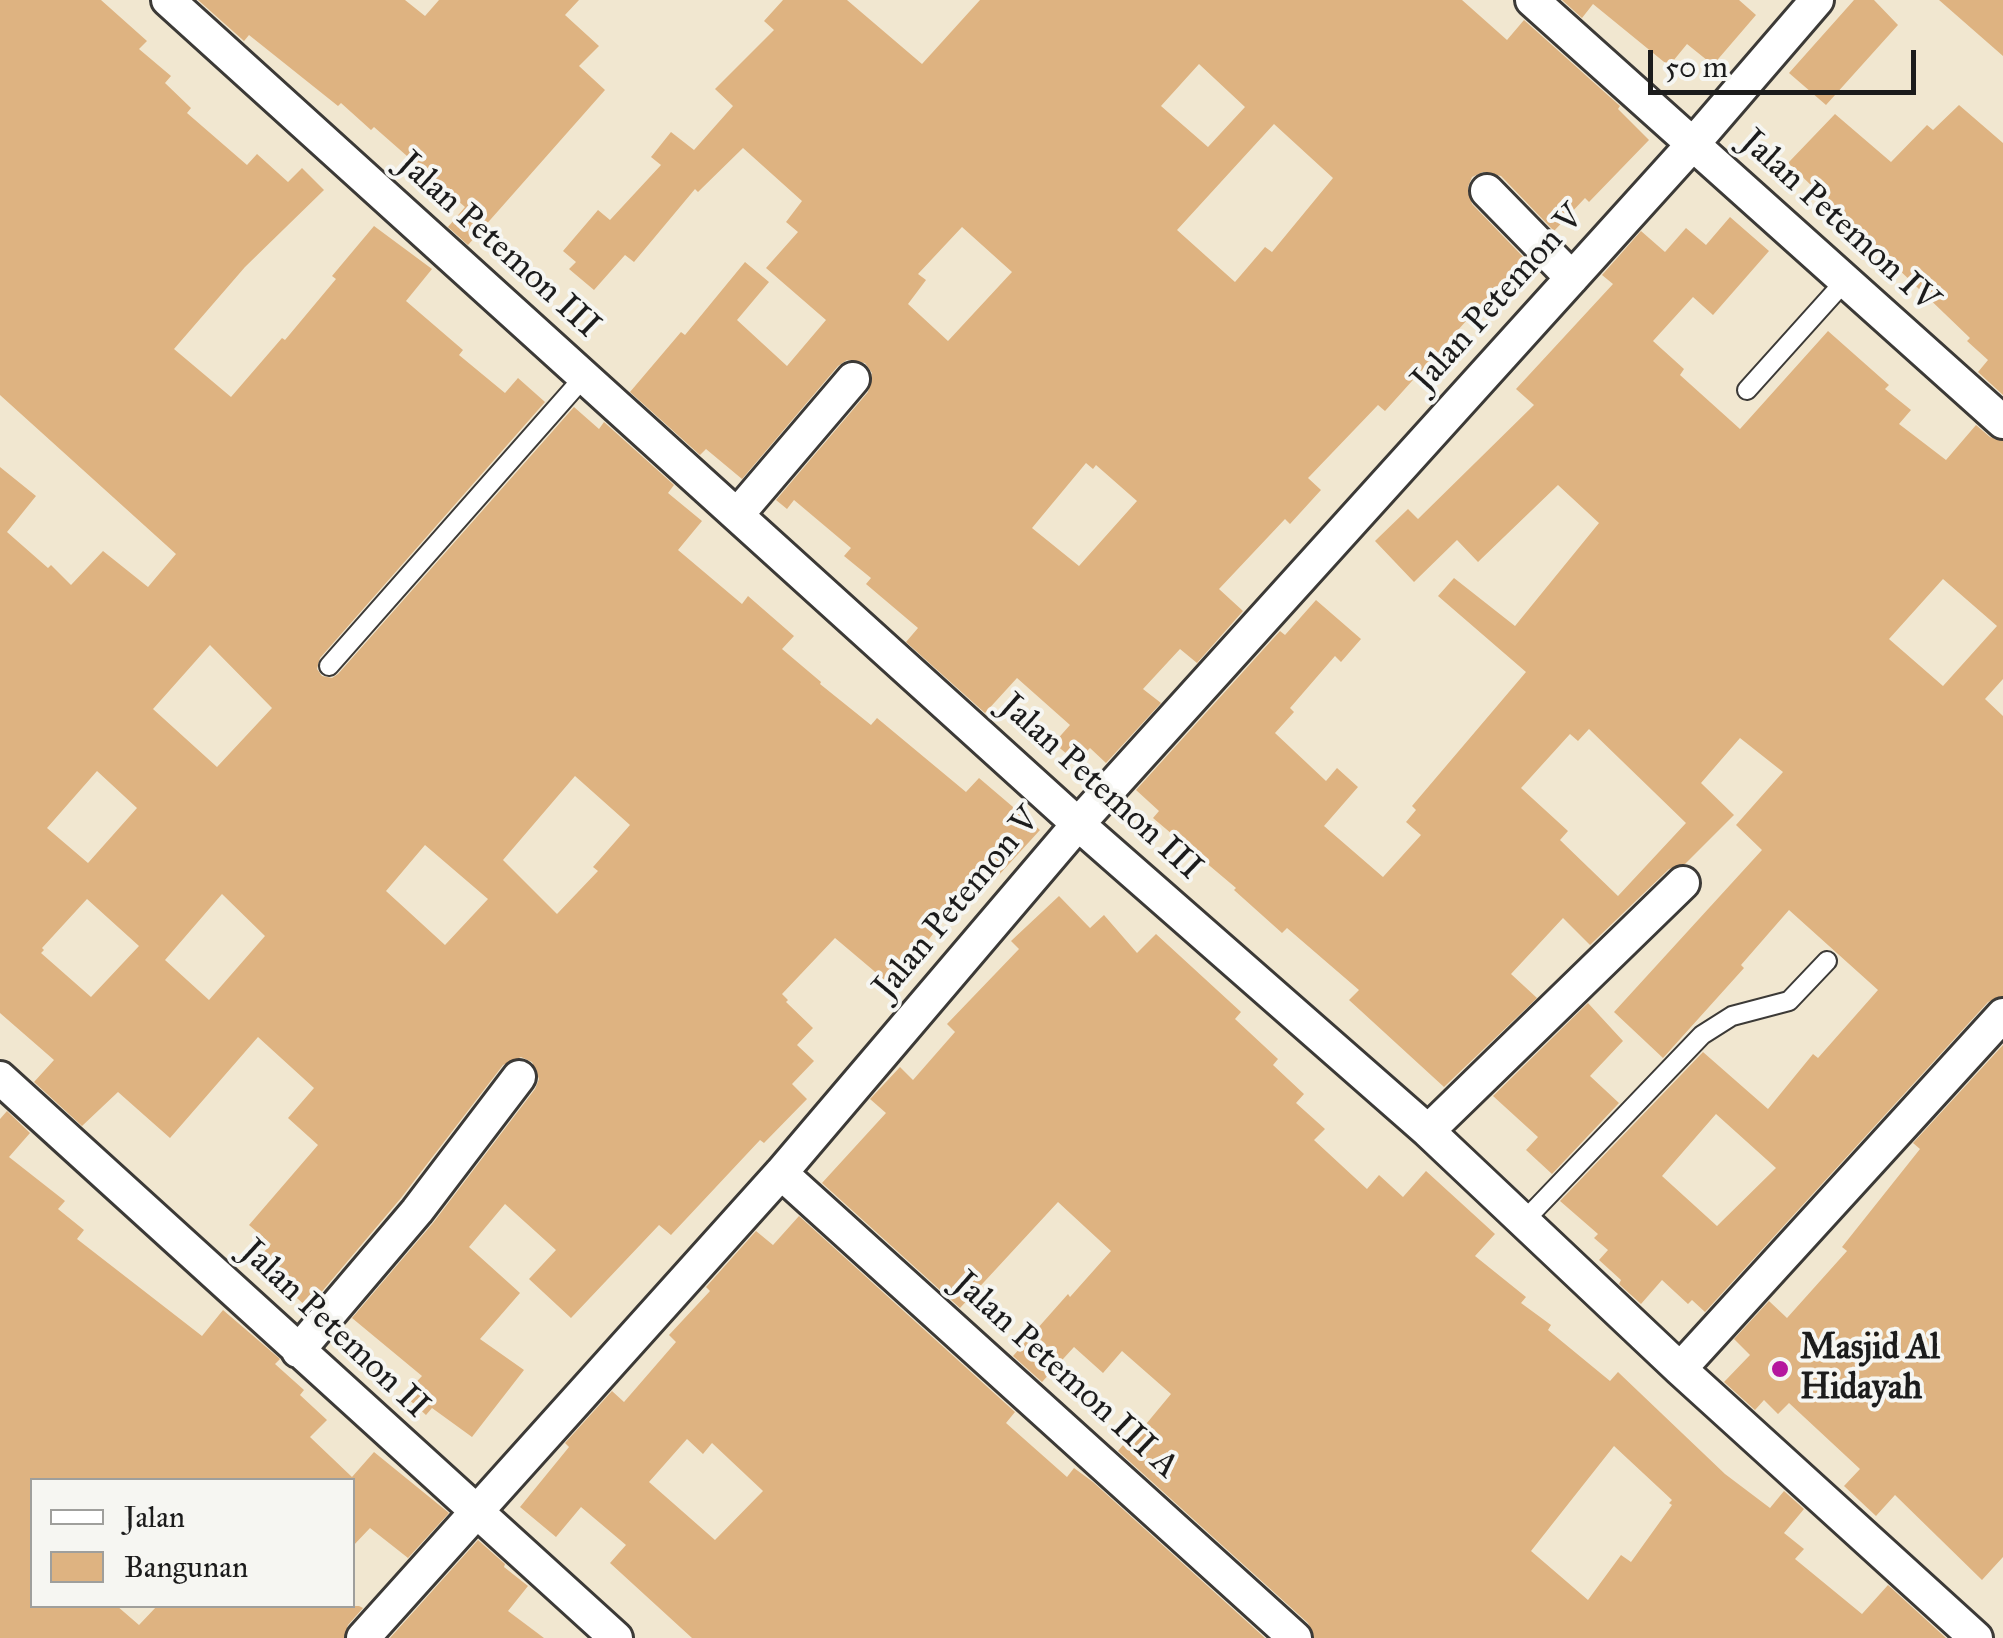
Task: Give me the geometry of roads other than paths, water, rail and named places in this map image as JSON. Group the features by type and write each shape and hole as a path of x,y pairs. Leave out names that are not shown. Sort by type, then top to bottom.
{"street":[{"name":"Jalan Petemon III","path":"168,0 1078,824 1428,1132 1680,1369 1976,1638"},
{"name":"Jalan Petemon IV","path":"1532,0 1845,281 1997,405"},
{"name":"Jalan Petemon V","path":"363,1638 781,1173 1078,824 1693,144 1816,0"},
{"path":"1488,191 1572,278"},
{"path":"737,515 852,379"},
{"path":"1428,1132 1683,884"},
{"path":"1680,1369 2003,1015"},
{"path":"298,1352 417,1211 519,1077"},
{"name":"Jalan Petemon II","path":"0,1078 616,1638"},
{"name":"Jalan Petemon III A","path":"781,1173 1295,1638"}],"lane":[{"path":"1747,390 1845,281"},
{"path":"329,666 583,378"},
{"path":"1522,1223 1702,1035 1732,1016 1789,1002 1827,962"}],"place":[{"name":"Masjid Al Hidayah","path":"1780,1369"}]}
